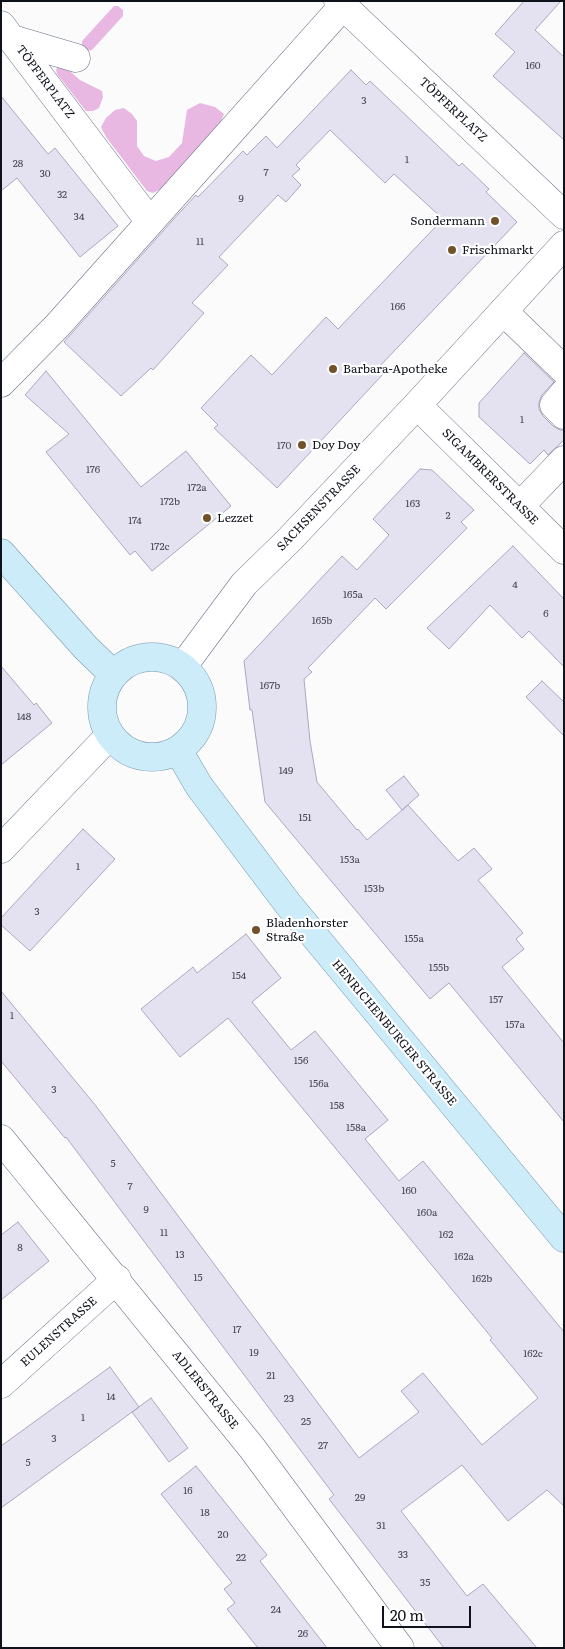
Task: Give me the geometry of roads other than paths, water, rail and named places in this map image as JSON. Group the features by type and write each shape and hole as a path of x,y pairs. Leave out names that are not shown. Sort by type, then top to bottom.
{"main road":[{"path":"1,553 86,648 114,674"},
{"path":"146,657 165,658 182,666 196,681 202,700 201,720 192,738 178,750 160,757 141,756 124,748 110,735 103,715 104,694 114,674 128,662 146,657"},
{"name":"HENRICHENBURGER STRASSE","path":"178,750 199,786 288,904 564,1238"}],"street":[{"name":"TÖPFERPLATZ","path":"1,383 58,325 150,222 295,51 340,4 564,215"},
{"name":"TÖPFERPLATZ","path":"7,32 150,222"},
{"name":"TÖPFERPLATZ","path":"7,32 76,58"},
{"name":"SACHSENSTRASSE","path":"182,666 244,584 289,540 417,405 564,244"},
{"path":"503,311 564,370"},
{"path":"564,393 554,405 564,415"},
{"name":"SIGAMBRERSTRASSE","path":"417,405 564,550"},
{"path":"520,506 564,460"},
{"path":"1,849 110,735"},
{"name":"ADLERSTRASSE","path":"1,1139 252,1448 400,1648"},
{"name":"EULENSTRASSE","path":"1,1384 116,1280"}],"place":[{"name":"Sondermann","path":"495,221"},
{"name":"Frischmarkt","path":"452,250"},
{"name":"Barbara-Apotheke","path":"333,369"},
{"name":"Doy Doy","path":"302,445"},
{"name":"Lezzet","path":"207,518"},
{"name":"Bladenhorster Straße","path":"256,930"}]}
